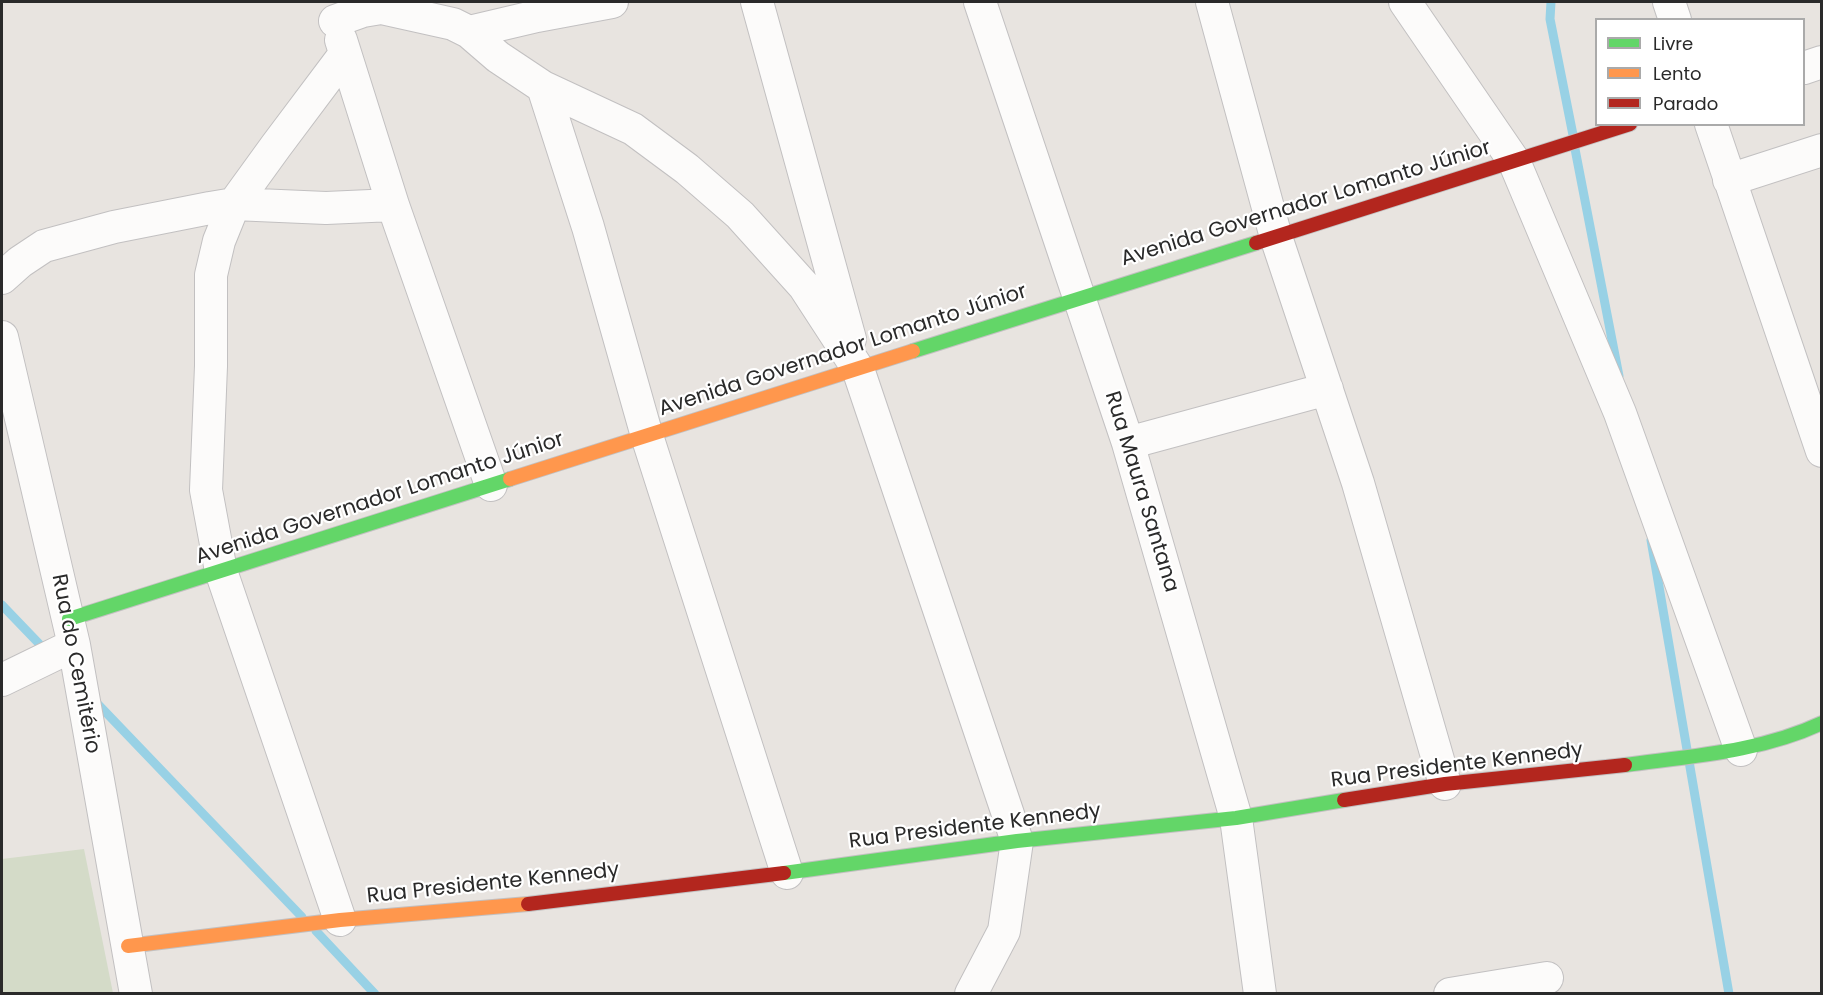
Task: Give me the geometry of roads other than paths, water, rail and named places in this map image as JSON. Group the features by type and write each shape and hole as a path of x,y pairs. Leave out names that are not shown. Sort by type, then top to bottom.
{"street":[{"path":"491,485 393,205 333,11 363,11 381,8 457,19 537,16 612,2"},
{"path":"757,2 858,369 1017,841 1004,931 971,993"},
{"name":"Rua Maura Santana","path":"980,2 1128,443 1236,818 1260,993"},
{"path":"1212,2 1276,237 1358,483 1445,784"},
{"path":"1405,2 1514,161 1620,413 1742,750"},
{"path":"1669,2 1674,18"},
{"path":"457,19 498,57 543,87 633,129 687,169 740,215 804,286 858,369"},
{"path":"340,920 221,571 206,490 211,366 211,275 219,241 234,204 345,54"},
{"path":"1805,67 1821,62"},
{"path":"543,87 588,226 647,436 787,873"},
{"name":"Avenida Governador Lomanto Júnior","path":"71,632 221,571 1624,126"},
{"path":"1712,126 1821,451"},
{"path":"1730,180 1821,150"},
{"path":"2,278 20,262 44,246 114,227 234,204 326,208 393,205"},
{"name":"Rua do Cemitério","path":"2,337 71,632 136,993"},
{"path":"1128,443 1327,389"},
{"path":"2,680 71,632"},
{"name":"Rua Presidente Kennedy","path":"128,946 340,920 484,909 787,873 1017,841 1236,818 1445,784 1569,772 1742,750 1801,733 1821,723"},
{"path":"1450,993 1547,978"}],"waterway":[{"path":"1551,2 1550,19 1573,135"},
{"path":"1575,149 1619,376"},
{"path":"1651,540 1729,994"},
{"path":"2,605 48,653"},
{"path":"93,699 302,917"},
{"path":"316,931 375,994"}]}
